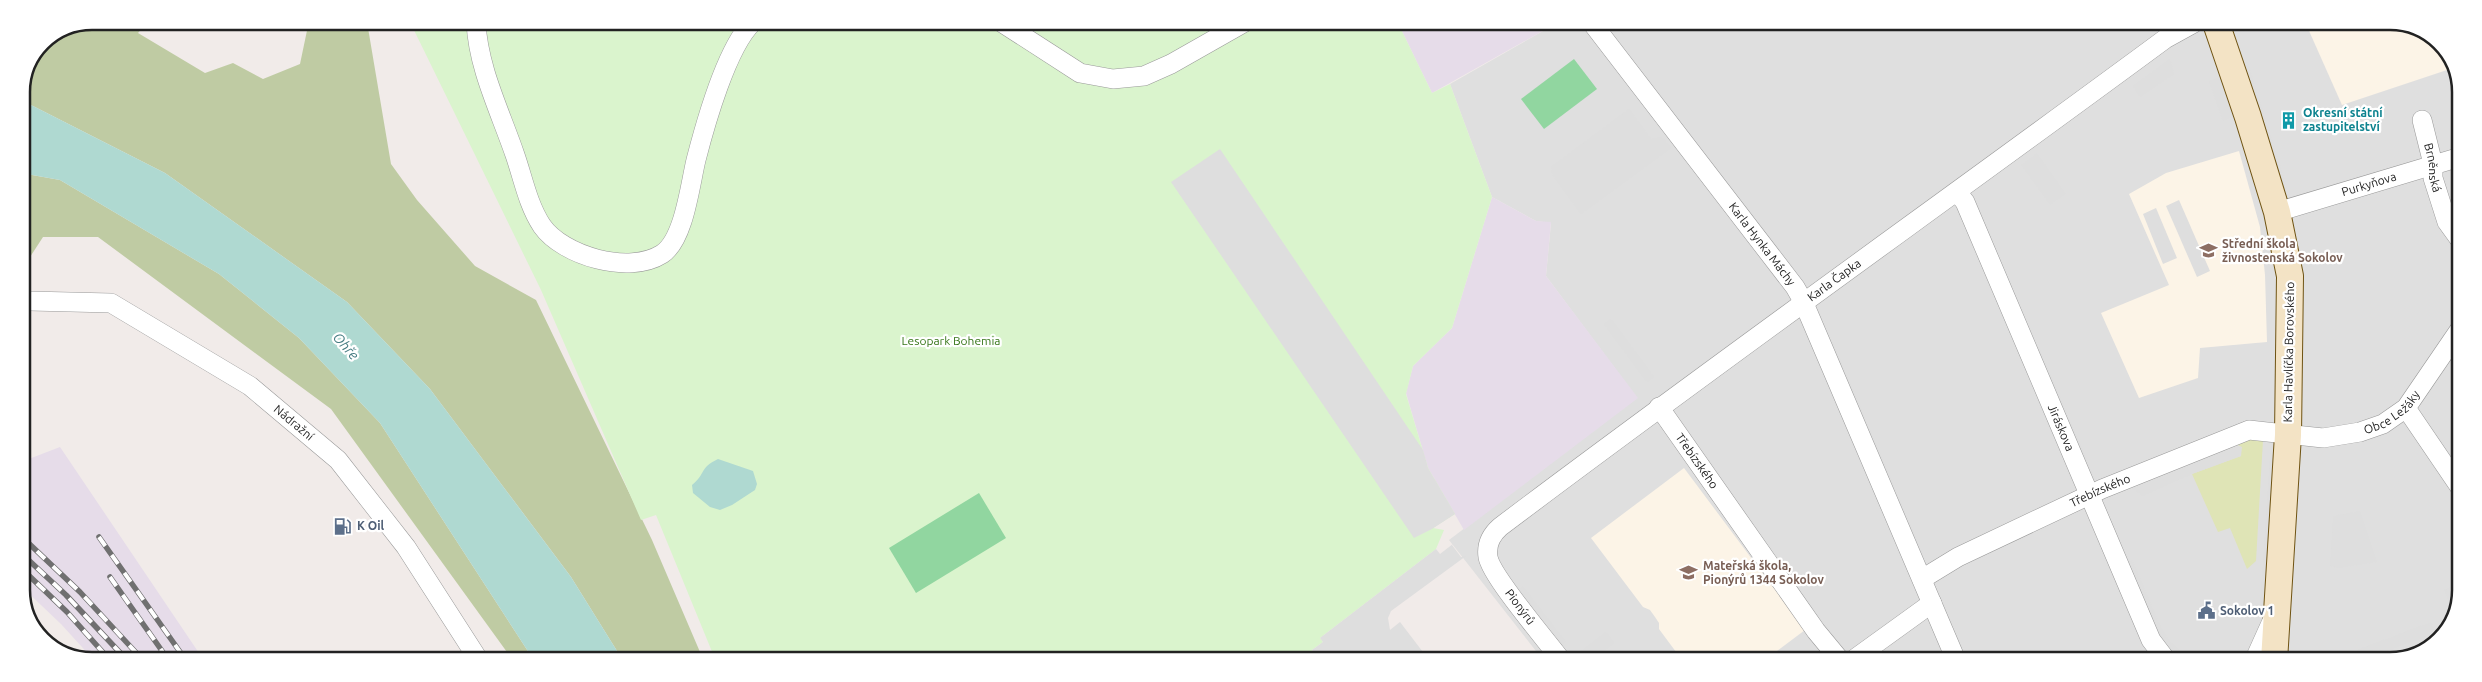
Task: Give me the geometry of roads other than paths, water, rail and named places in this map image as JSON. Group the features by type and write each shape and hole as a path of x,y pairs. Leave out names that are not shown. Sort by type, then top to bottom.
{"street":[{"path":"477,30 482,65 530,202 542,226 555,240 569,250 598,260 617,262 646,260 662,254 674,242 684,213 697,158 728,60 743,30"},
{"path":"1013,30 1080,73 1113,79 1144,76 1172,64 1232,30"},
{"name":"Karla Hynka Máchy","path":"1597,30 1790,281 1803,301 1953,652"},
{"name":"Karla Čapka","path":"1487,550 1491,536 1500,526 1803,301 1957,192 2165,39 2181,30"},
{"name":"Karla Havlíčka Borovského","path":"2218,30 2248,117 2277,212 2290,276 2288,435 2274,652"},
{"name":"Brněnská","path":"2422,120 2433,164 2433,178 2447,222 2452,229"},
{"name":"Purkyňova","path":"2277,212 2452,159"},
{"name":"Jiráskova","path":"1957,192 1968,211 2152,640 2161,652"},
{"name":"Nádražní","path":"30,302 111,303 250,386 338,460 406,547 474,652"},
{"name":"Obce Ležáky","path":"2288,435 2323,438 2360,432 2383,424 2406,408 2452,340"},
{"name":"Třebízského","path":"1659,407 1816,631 1833,652"},
{"path":"2406,408 2452,476"},
{"name":"Třebízského","path":"1922,579 1958,557 2090,496 2249,430 2288,435"},
{"name":"Pionýrů","path":"1487,550 1492,569 1555,652"},
{"path":"1864,652 1932,603"},
{"path":"2258,652 2276,613"}],"water":[{"name":"Ohře","path":"30,105 165,173 347,302 430,389 571,577 618,652 528,652 380,423 299,338 219,274 60,180 30,175"},
{"path":"718,459 753,471 757,484 755,490 732,505 720,510 710,507 693,493 692,485 708,465"}],"railway":[{"path":"99,537 180,652"},
{"path":"30,545 80,592 135,652"},
{"path":"30,561 66,595 119,652"},
{"path":"30,577 67,612 103,652"},
{"path":"110,577 163,652"}],"place":[{"name":"Okresní státní zastupitelství","path":"2289,120"},
{"name":"Střední škola živnostenská Sokolov","path":"2208,251"},
{"name":"K Oil","path":"343,526"},
{"name":"Mateřská škola, Pionýrů 1344 Sokolov","path":"1689,573"},
{"name":"Sokolov 1","path":"2206,611"}],"park label":[{"name":"Lesopark Bohemia","path":"951,341"}]}
